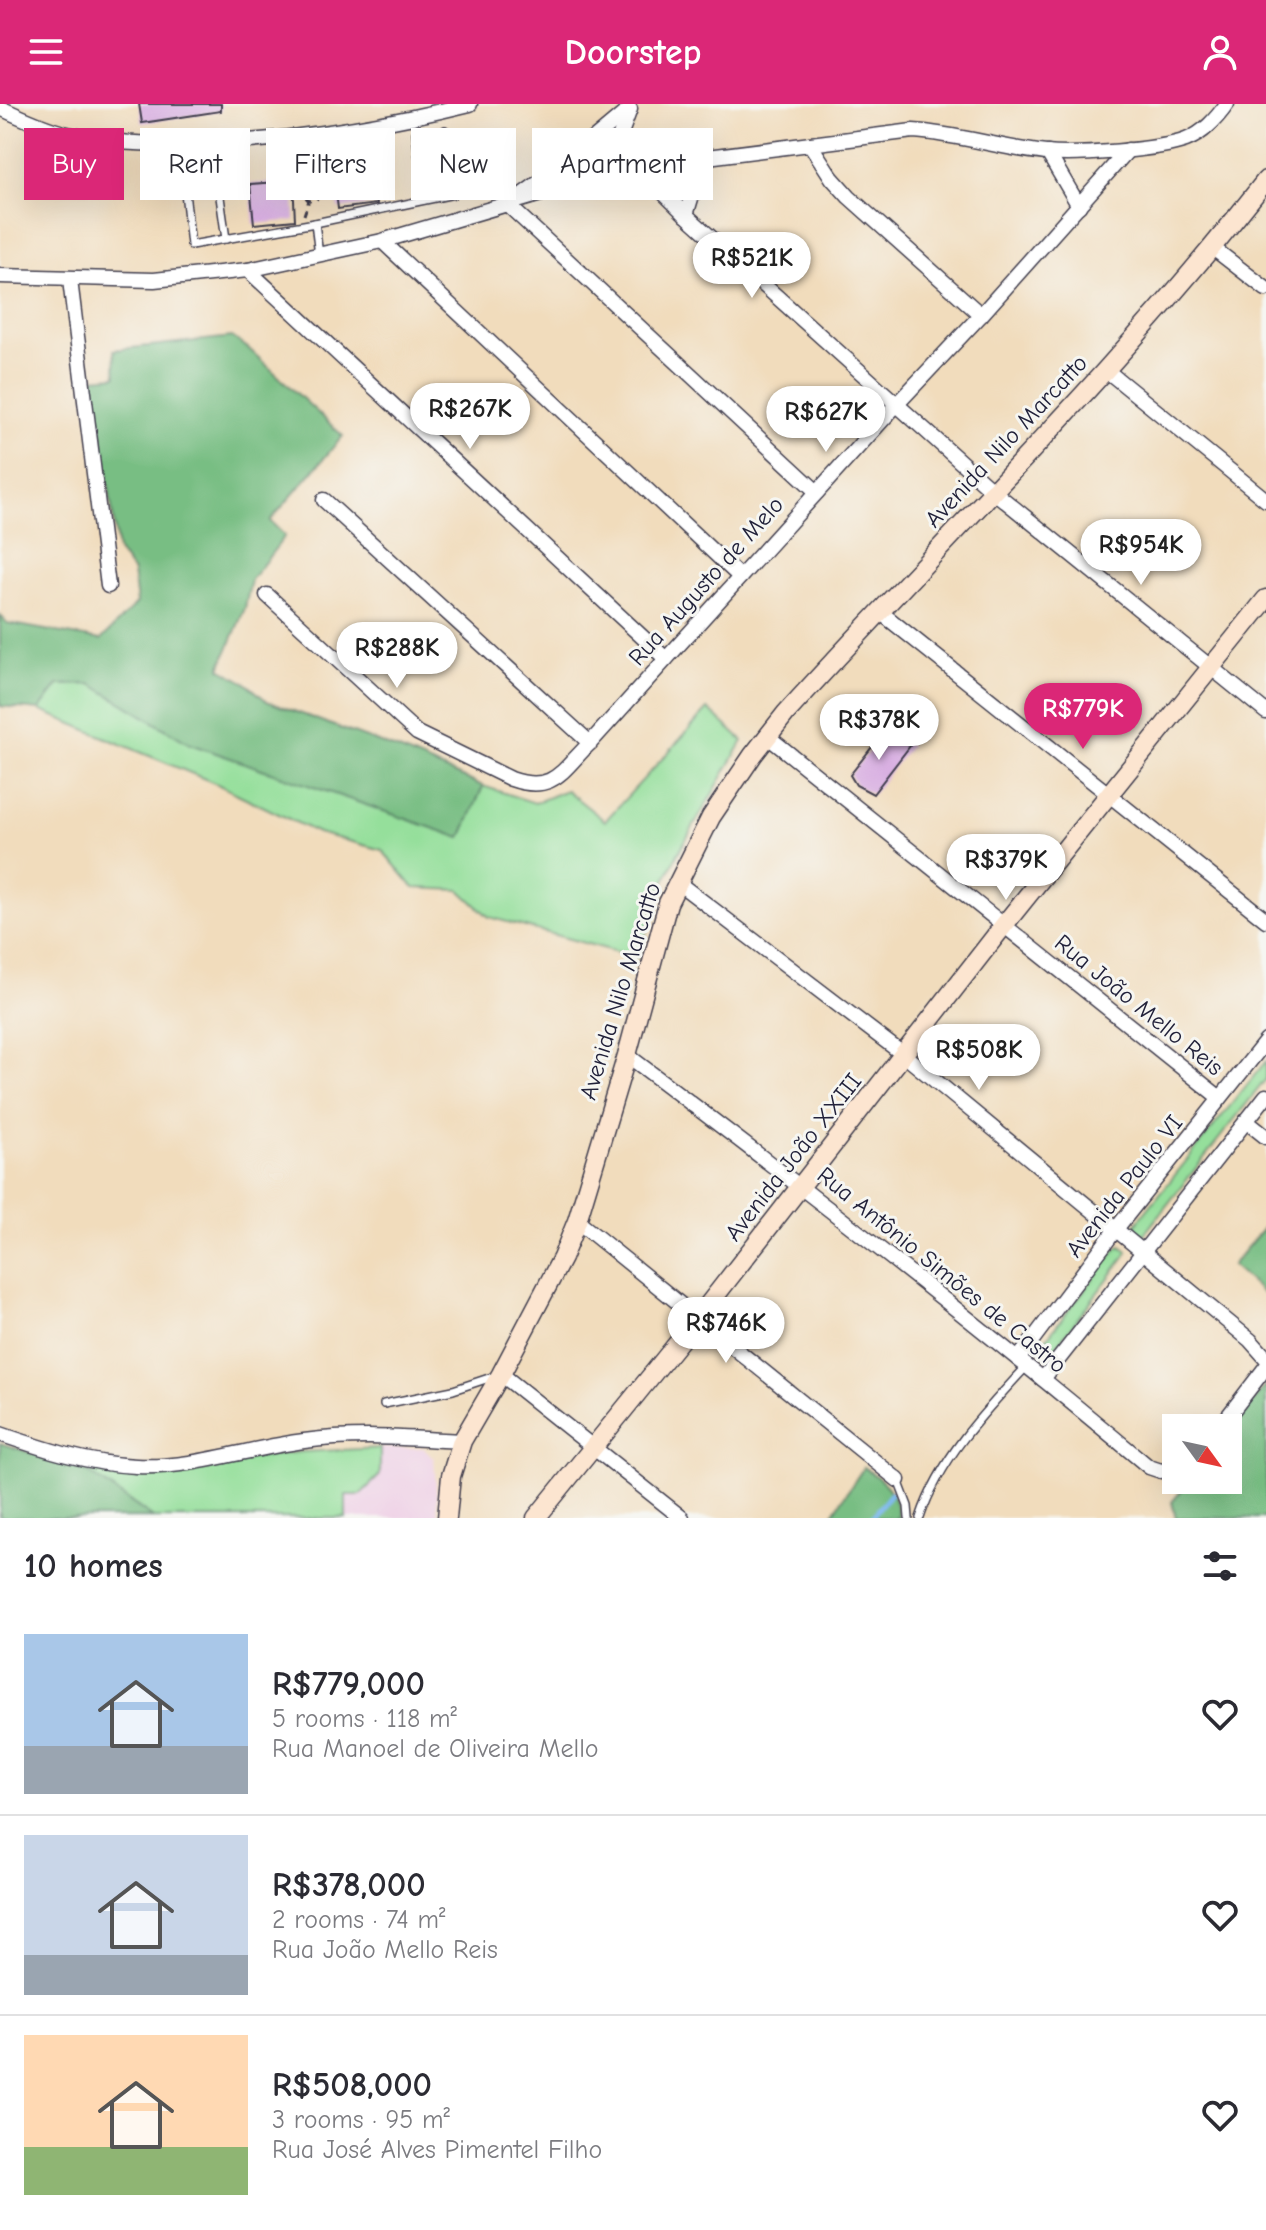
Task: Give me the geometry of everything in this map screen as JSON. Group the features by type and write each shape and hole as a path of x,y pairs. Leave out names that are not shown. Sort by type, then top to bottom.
{"street":[{"path":"0,108 66,134 139,144 208,144 358,127 435,108 470,104"},
{"path":"713,156 913,131 943,133 1048,153 1128,150 1185,140 1215,120 1227,104"},
{"path":"608,128 633,107"},
{"path":"624,128 633,107"},
{"path":"810,144 832,178 849,197 981,315"},
{"name":"Rua Augusto de Melo","path":"267,595 417,733 525,784 545,784 553,780 981,315 1128,150"},
{"path":"1048,153 1079,206"},
{"name":"Avenida Nilo Marcatto","path":"447,1518 447,1494 462,1441 562,1258 577,1221 627,1055 668,903 711,817 767,736 879,611 1106,370 1213,248 1266,180"},
{"path":"508,205 532,187"},
{"path":"0,276 154,280 248,270 382,241 532,198"},
{"path":"671,200 993,491 1266,712"},
{"path":"686,215 691,200"},
{"path":"508,205 817,492"},
{"path":"382,241 740,577"},
{"path":"1213,248 1266,289"},
{"path":"248,270 666,659"},
{"path":"70,280 108,586"},
{"path":"1106,370 1266,500"},
{"path":"324,500 590,743"},
{"name":"Avenida João XXIII","path":"536,1518 698,1318 1004,925 1266,599"},
{"path":"879,611 1266,920"},
{"name":"Rua João Mello Reis","path":"767,736 1220,1098"},
{"path":"677,882 904,1055 1250,1340 1266,1358"},
{"name":"Avenida Paulo VI","path":"1023,1362 1116,1229 1266,1041"},
{"name":"Rua Antônio Simões de Castro","path":"627,1055 801,1185 1149,1467 1162,1471"},
{"path":"1043,1379 1266,1096"},
{"path":"1246,1121 1266,1137"},
{"path":"577,1221 898,1480"},
{"path":"1230,1414 1266,1367"},
{"path":"501,1374 682,1518"},
{"path":"0,1434 57,1453 134,1466 183,1465 243,1451 340,1437 462,1441"}],"lane":[{"path":"186,200 191,245 424,200"},
{"path":"220,200 226,239"},
{"path":"315,223 319,255"},
{"path":"920,1518 933,1486 960,1442 1023,1362"},
{"path":"384,1404 453,1390 501,1374"},
{"path":"898,1480 909,1518"}],"path":[{"path":"305,225 304,210 309,200"}],"shaded area":[{"path":"380,1448 424,1448 434,1458 438,1518 346,1518 345,1494 360,1495 380,1475"}],"green space":[{"path":"232,337 248,348 343,436 270,521 285,536 251,580 245,608 220,668 246,683 267,701 399,750 483,786 461,838 190,744 91,684 58,685 39,710 0,706 0,615 7,623 101,640 137,603 133,572 118,551 93,378 116,376 114,350"},
{"path":"91,684 461,838 483,786 535,803 566,790 605,821 708,709 743,741 677,855 655,901 639,958 489,917 460,890 414,888 382,850 318,833 217,784 39,710 58,685"},
{"path":"1266,1061 1266,1079 1141,1238 1131,1234 1131,1230"},
{"path":"1266,1225 1266,1296 1232,1265"},
{"path":"1121,1246 1127,1251 1126,1255 1049,1356 1044,1357 1039,1348"},
{"path":"1266,1385 1266,1518 1176,1518 1172,1502 1179,1494 1242,1494 1242,1415"},
{"path":"0,1443 85,1470 153,1518 0,1518"},
{"path":"380,1448 380,1475 360,1495 346,1495 346,1518 153,1518 85,1470 162,1476 240,1459"},
{"path":"864,1467 888,1488 895,1500 899,1518 830,1518"}],"building":[{"path":"139,104 221,104 221,111 142,123"},
{"path":"266,183 266,200 294,200 295,220 254,224 250,184"},
{"path":"337,200 377,200 377,204 338,209"},
{"path":"887,728 910,746 873,794 856,785 850,775"}],"waterway":[{"path":"871,1518 892,1492"}]}
